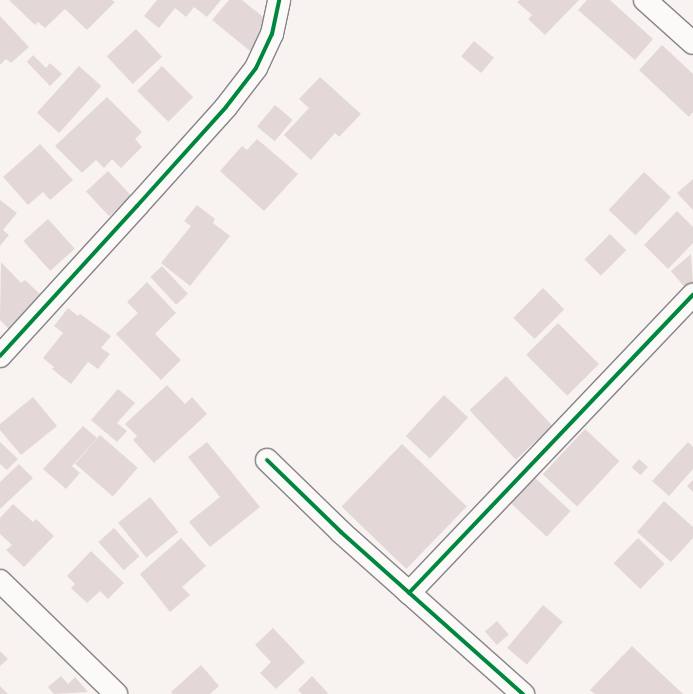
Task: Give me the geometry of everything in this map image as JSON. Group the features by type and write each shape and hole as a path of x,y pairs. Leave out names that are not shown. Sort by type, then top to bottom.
{"street":[{"path":"0,356 184,154 256,68 272,34 279,0"},
{"path":"645,0 693,43"},
{"path":"409,593 693,295"},
{"path":"267,460 409,593 523,694"},
{"path":"0,581 116,694"}],"building":[{"path":"9,0 112,0 115,2 87,30 65,9 45,28 38,22 35,25"},
{"path":"157,0 221,0 207,17 194,7 186,17 175,8 159,28 144,16"},
{"path":"229,0 242,0 272,24 250,51 212,20"},
{"path":"520,0 579,0 545,35 528,19 532,15 517,2"},
{"path":"587,0 610,0 653,39 635,60 578,10"},
{"path":"0,16 29,47 11,63 6,59 0,65"},
{"path":"136,29 162,57 133,84 107,56"},
{"path":"474,41 494,58 481,73 461,56"},
{"path":"662,45 693,74 693,112 689,117 639,70"},
{"path":"33,55 46,68 50,63 62,74 50,86 27,62"},
{"path":"79,66 101,86 59,133 37,113"},
{"path":"162,66 193,97 168,122 137,91"},
{"path":"320,77 361,114 339,137 335,133 311,160 284,135 309,108 299,99"},
{"path":"107,97 142,132 135,139 142,147 121,168 112,159 104,168 96,160 82,173 55,146"},
{"path":"275,105 293,120 275,141 257,126"},
{"path":"257,139 298,174 264,211 220,171 242,146 247,150"},
{"path":"40,144 73,180 50,200 43,192 28,205 3,177"},
{"path":"108,171 131,196 109,216 86,191"},
{"path":"644,172 671,197 636,235 609,210"},
{"path":"693,179 693,210 677,193"},
{"path":"0,200 17,213 3,230 9,235 0,246"},
{"path":"197,205 215,219 213,223 230,236 190,286 161,263 191,226 184,221"},
{"path":"677,211 693,227 693,243 668,269 644,245"},
{"path":"48,219 75,249 50,271 23,241"},
{"path":"610,234 626,250 601,276 585,259"},
{"path":"691,254 693,285 687,290 671,271"},
{"path":"1,262 21,283 25,280 43,297 9,329 0,320"},
{"path":"162,266 188,294 176,305 150,277"},
{"path":"147,282 176,313 155,334 181,360 161,380 116,334 138,313 127,302"},
{"path":"543,288 564,309 535,339 513,318"},
{"path":"68,308 78,316 80,314 111,336 101,348 110,354 98,369 88,362 71,384 52,369 54,367 43,358 63,333 54,326"},
{"path":"558,323 599,364 567,396 526,355"},
{"path":"506,376 552,426 516,460 469,410"},
{"path":"167,385 185,404 192,397 207,414 154,463 133,440 137,436 125,424"},
{"path":"118,389 135,403 117,423 127,431 117,442 91,420"},
{"path":"444,395 468,418 430,458 406,436"},
{"path":"33,397 57,426 21,455 0,430 0,424"},
{"path":"83,426 97,438 72,466 80,473 66,489 43,469"},
{"path":"585,429 619,461 577,506 543,474"},
{"path":"100,435 138,468 113,496 75,464"},
{"path":"0,442 18,459 7,470 0,464"},
{"path":"207,442 260,507 210,547 189,522 220,497 188,457"},
{"path":"688,442 693,447 693,469 669,496 652,481"},
{"path":"402,444 467,507 406,569 342,507"},
{"path":"639,459 648,467 641,475 632,467"},
{"path":"19,464 33,478 0,509 0,482"},
{"path":"534,477 571,511 547,537 510,503"},
{"path":"693,480 693,492 687,486"},
{"path":"150,497 178,532 146,558 118,523"},
{"path":"664,501 693,527 693,538 671,562 637,532"},
{"path":"13,504 33,522 36,519 54,536 24,567 6,550 12,545 0,534 0,518"},
{"path":"114,528 139,556 124,570 98,542"},
{"path":"181,538 206,566 182,587 190,595 170,612 140,574"},
{"path":"638,538 665,564 640,589 614,563"},
{"path":"91,551 124,583 108,599 100,591 87,603 71,588 75,584 67,576"},
{"path":"543,605 563,622 527,665 507,648"},
{"path":"497,621 509,635 497,645 485,631"},
{"path":"273,628 305,662 276,689 260,673 271,662 255,645"},
{"path":"632,646 683,694 595,694 590,690"},
{"path":"0,651 8,659 0,666"},
{"path":"201,665 219,686 210,694 173,694 171,692"},
{"path":"61,676 68,684 75,677 88,692 54,694 48,687"},
{"path":"312,676 328,693 327,694 302,694 298,690"},
{"path":"0,686 8,694 0,694"}],"cycle path":[{"path":"0,356 226,107 256,68 272,34 279,0"},
{"path":"409,593 693,295"},
{"path":"267,460 341,532 523,694"}]}
